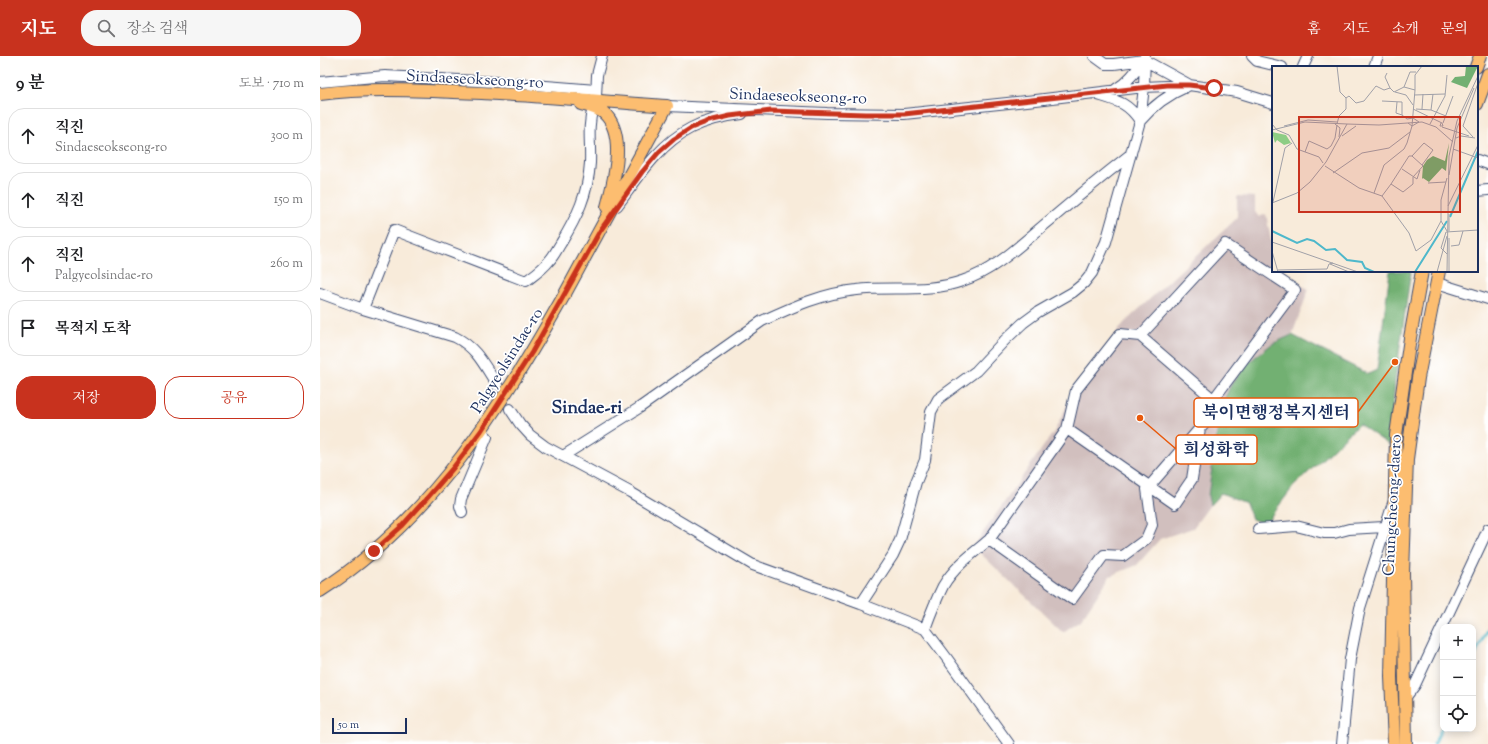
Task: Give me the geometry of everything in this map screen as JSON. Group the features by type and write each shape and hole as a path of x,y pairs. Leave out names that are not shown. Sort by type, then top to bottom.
{"main road":[{"path":"1476,66 1480,56"},
{"path":"1478,101 1488,74"},
{"name":"Sindaeseokseong-ro","path":"320,94 360,90 412,90 494,93 667,106"},
{"path":"595,100 602,112 611,121 616,134 617,153 610,195 600,231"},
{"name":"Palgyeolsindae-ro","path":"320,591 338,580 402,526 453,468 481,431 532,352 600,231 667,106"},
{"name":"Chungcheong-daero","path":"1394,742 1391,677 1396,435 1421,274"},
{"name":"Chungcheong-daero","path":"1406,744 1403,572 1407,459 1418,378 1438,277"}],"street":[{"path":"363,309 394,230 526,282 550,261 573,223 582,204 588,181 590,162 590,119 595,100 597,75 602,56"},
{"path":"1094,56 1105,64 1144,58 1189,85"},
{"path":"1252,56 1257,61 1278,66"},
{"path":"1303,66 1308,56"},
{"path":"1374,66 1378,56"},
{"path":"862,604 890,560 900,540 916,482 925,460 931,412 934,404 944,394 976,371 1023,323 1038,312 1073,292 1084,283 1092,273 1106,242 1140,121 1144,87 1144,58"},
{"path":"1112,91 1125,84 1144,58"},
{"path":"320,82 385,76 496,82 595,100"},
{"path":"1140,121 1151,108 1174,91 1189,85"},
{"name":"Sindaeseokseong-ro","path":"667,106 771,111 904,114 1144,87 1189,85 1236,92 1272,103"},
{"path":"1091,94 1122,102 1129,107 1140,121"},
{"path":"600,231 642,172 659,152 674,139 691,128 709,121 730,116 771,111"},
{"path":"563,456 639,408 762,321 824,296 839,292 943,286 961,282 976,276 1007,256 1097,180 1131,154"},
{"path":"1478,191 1488,190"},
{"path":"1140,336 1225,244 1295,290 1213,400"},
{"path":"1438,277 1488,299"},
{"path":"320,293 363,309 455,337 475,351 497,385"},
{"path":"924,630 944,585 954,571 989,540 1067,429 1076,390 1120,334 1140,336 1220,405 1147,489 1152,525 1146,539 1124,556 1104,555 1072,599 989,540"},
{"path":"510,409 520,424 530,435 546,447 630,492 753,565 862,604 924,630 946,657 1009,744"},
{"path":"1067,429 1175,504 1192,479 1200,428"},
{"path":"462,512 460,506 461,499 487,437 481,431"},
{"path":"1342,744 1350,658 1360,608 1384,527 1395,498"},
{"path":"1258,529 1296,526 1324,533 1334,533 1349,529 1384,527"},
{"path":"1405,698 1415,685 1488,529"}],"shaded area":[{"path":"1237,196 1255,197 1255,212 1259,217 1266,214 1272,246 1272,272 1286,272 1291,281 1309,289 1292,335 1272,344 1221,406 1208,496 1210,505 1193,528 1160,539 1137,565 1110,576 1081,620 1063,632 973,547 1055,430 1078,383 1124,323 1237,218"}],"green space":[{"path":"1390,272 1411,272 1395,381 1389,445 1359,424 1293,487 1265,524 1252,519 1246,503 1221,493 1210,505 1208,496 1221,406 1232,383 1249,362 1272,344 1292,335 1368,374 1377,370"}],"waterway":[{"path":"1476,653 1488,627"},
{"path":"1434,744 1440,731"}],"place":[{"name":"북이면행정복지센터","path":"1395,362"},
{"name":"희성화학","path":"1140,418"}],"district":[{"name":"Sindae-ri","path":"587,407"}],"route":[{"path":"374,551 402,526 428,497 453,468 481,431 532,352 600,231 642,172 659,152 674,139 691,128 709,121 730,116 771,111 904,114 1167,85 1189,85 1214,88"}]}
